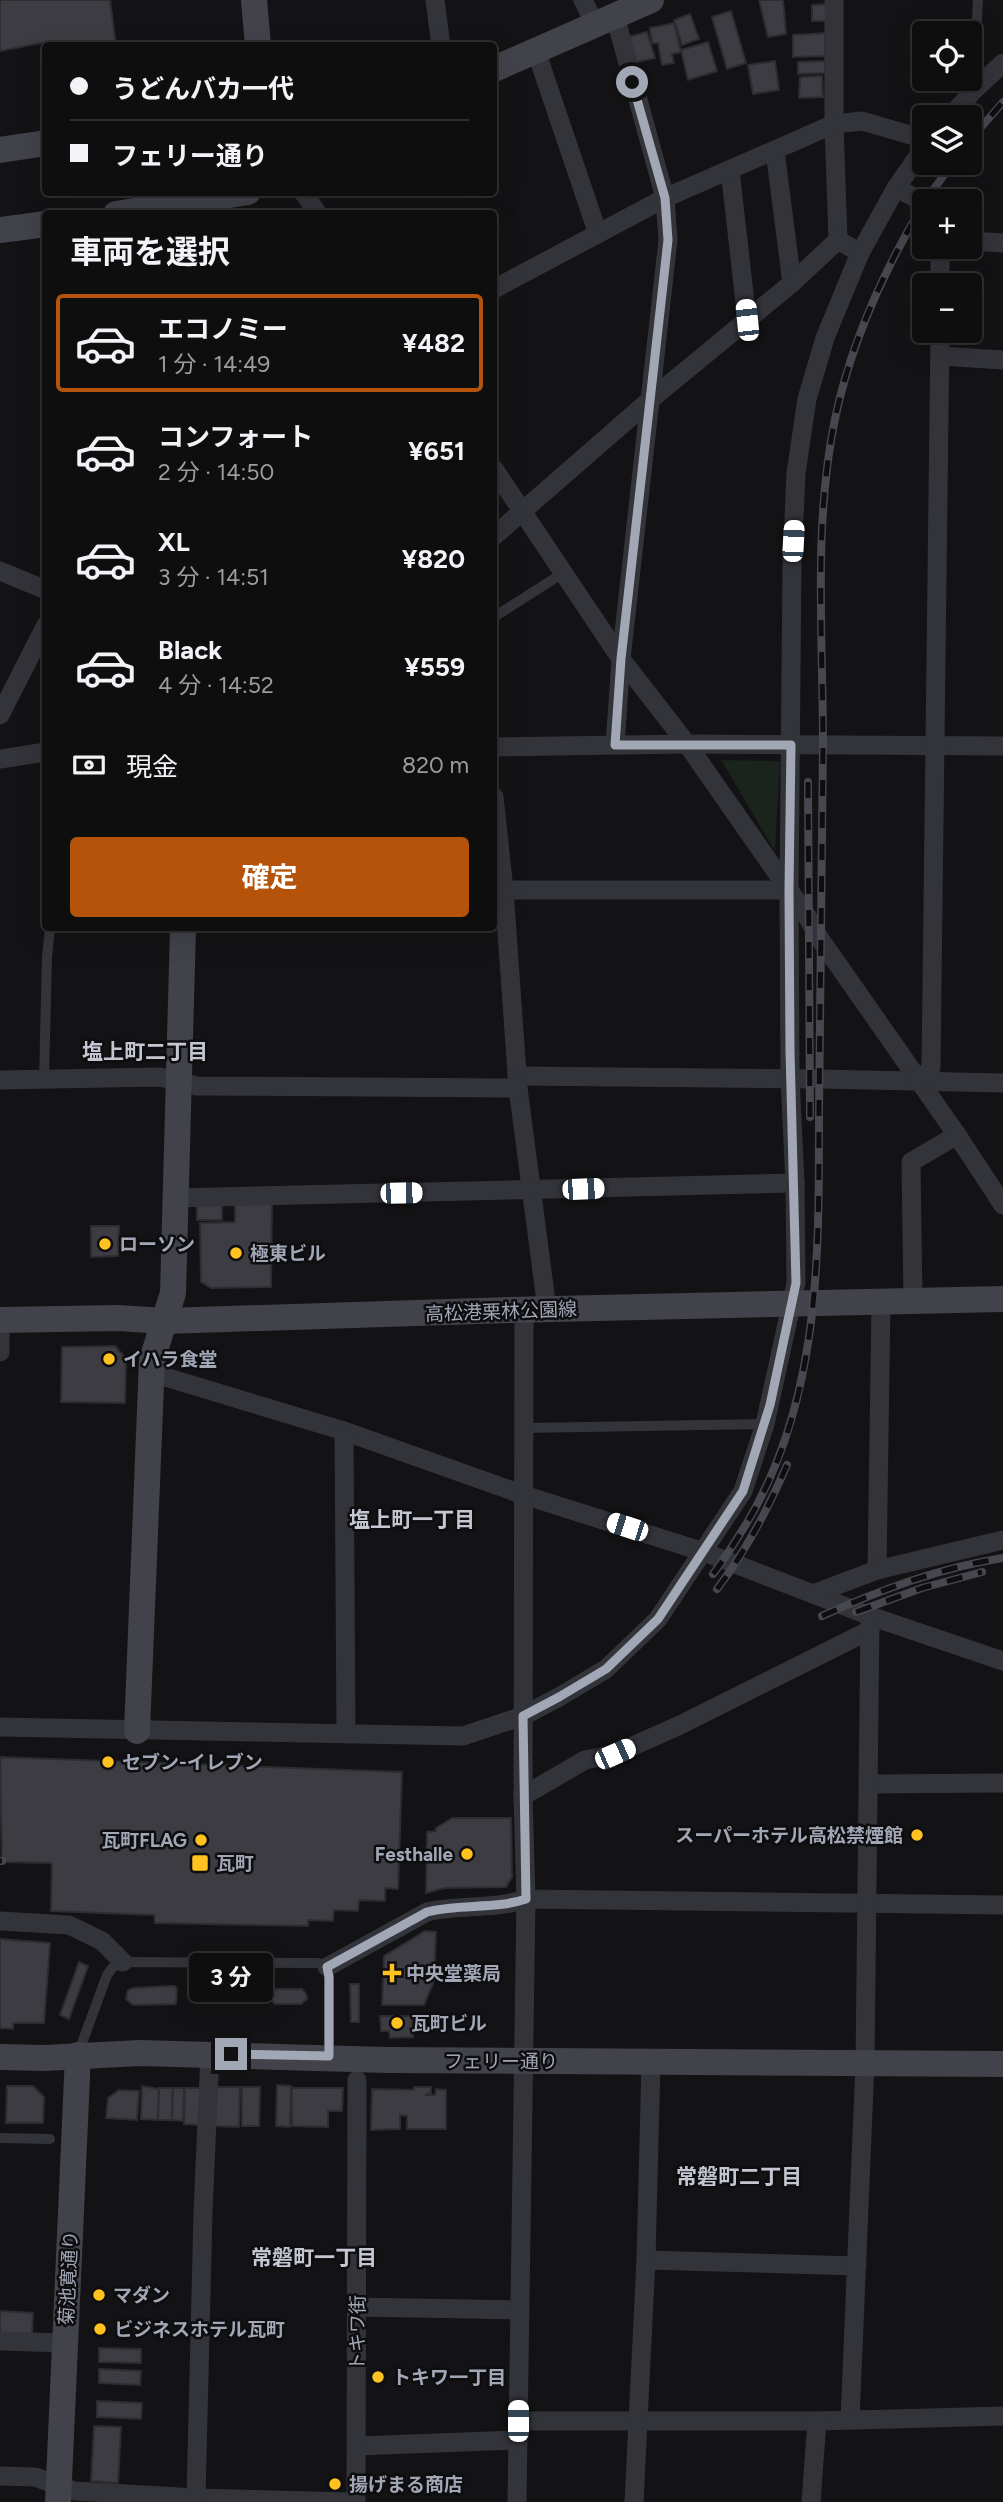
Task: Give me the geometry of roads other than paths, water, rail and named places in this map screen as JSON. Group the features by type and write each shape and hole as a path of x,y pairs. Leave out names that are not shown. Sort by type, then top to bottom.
{"street":[{"path":"254,0 258,42"},
{"path":"435,0 440,42"},
{"path":"583,0 605,21 665,198 668,240 621,659 615,745"},
{"path":"497,68 651,0"},
{"path":"497,533 650,400 792,283 838,240 834,0"},
{"path":"536,51 598,234"},
{"path":"982,83 1003,63"},
{"path":"961,105 973,91"},
{"path":"497,287 665,198 834,124 862,121 912,136"},
{"path":"0,150 42,144"},
{"path":"775,151 792,283"},
{"path":"0,1727 463,1736 523,1716 606,1669 658,1619 743,1491 765,1423 796,1283 790,1078 789,890 792,563 796,473 807,399 825,338 860,253 896,188 912,165"},
{"path":"730,170 747,320"},
{"path":"896,188 912,196"},
{"path":"153,210 244,200"},
{"path":"0,230 42,225"},
{"path":"838,240 860,253"},
{"path":"982,242 1003,243"},
{"path":"920,1081 931,1068 940,343"},
{"path":"940,356 1003,360"},
{"path":"497,473 621,659 687,744 1003,1205"},
{"path":"0,571 42,588"},
{"path":"0,715 42,633"},
{"path":"497,747 687,744 1003,746"},
{"path":"0,759 42,753"},
{"path":"497,853 530,1191 536,1309 525,1428 523,1796 526,1899 517,2502"},
{"path":"499,890 789,890"},
{"path":"137,1731 152,1360 173,1293 183,931"},
{"path":"0,1080 160,1077 197,1086 790,1078 1003,1083"},
{"path":"913,1301 911,1162 957,1135"},
{"path":"174,1198 795,1183"},
{"name":"高松港栗林公園線","path":"0,1320 118,1318 165,1321 1003,1298"},
{"path":"877,1570 881,1302"},
{"path":"0,1329 0,1352"},
{"path":"152,1373 344,1431 524,1494 704,1552 813,1594 870,1623 1003,1661"},
{"path":"344,1431 346,1734"},
{"path":"813,1594 877,1570 1003,1540"},
{"path":"523,1796 585,1760 615,1754 680,1725 870,1623"},
{"path":"850,2420 865,2064 870,1623"},
{"path":"868,1784 1003,1783"},
{"path":"327,1967 427,1912 445,1907 505,1906 526,1899 1003,1905"},
{"path":"0,1921 69,1925 102,1941 123,1962"},
{"path":"195,2498 202,2226 210,2053"},
{"name":"フェリー通り","path":"0,2057 210,2053 522,2061 1003,2064"},
{"name":"菊池寛通り","path":"59,2494 78,2055"},
{"path":"634,2502 646,2260 651,2061"},
{"name":"トキワ街","path":"354,2502 357,2446 357,2080"},
{"path":"646,2260 857,2266"},
{"path":"356,2308 519,2310"},
{"path":"0,2341 65,2343"},
{"path":"357,2446 638,2420 817,2421 1003,2416"},
{"path":"811,2502 817,2421"},
{"path":"0,2476 35,2477 59,2494 74,2491 195,2498 354,2502"}],"lane":[{"path":"977,21 978,0"},
{"path":"497,615 564,573"},
{"path":"44,1079 47,957 51,931"},
{"path":"525,1428 765,1423"},
{"path":"78,2055 107,1975 113,1967 123,1962 318,1963 327,1967 329,2056"},
{"path":"0,2138 50,2138"}],"railway":[{"path":"982,126 1003,102"},
{"path":"934,189 944,175"},
{"path":"713,1574 748,1521 772,1474 790,1425 803,1374 811,1323 818,1219 823,745 821,581 824,499 835,419 850,362 882,280 912,224"},
{"path":"808,782 810,1117"},
{"path":"717,1589 756,1529 787,1465"},
{"path":"822,1616 910,1581 1003,1558"},
{"path":"856,1612 922,1588 982,1572"}],"place":[{"name":"ローソン","path":"105,1244"},
{"name":"極東ビル","path":"236,1253"},
{"name":"イハラ食堂","path":"109,1359"},
{"name":"セブン-イレブン","path":"108,1762"},
{"name":"スーパーホテル高松禁煙館","path":"917,1835"},
{"name":"瓦町FLAG","path":"201,1840"},
{"name":"Festhalle","path":"467,1854"},
{"name":"瓦町","path":"200,1863"},
{"name":"中央堂薬局","path":"392,1973"},
{"name":"瓦町ビル","path":"397,2023"},
{"name":"マダン","path":"99,2295"},
{"name":"ビジネスホテル瓦町","path":"100,2329"},
{"name":"トキワ一丁目","path":"378,2377"},
{"name":"揚げまる商店","path":"335,2484"}],"district":[{"name":"塩上町二丁目","path":"145,1052"},
{"name":"塩上町一丁目","path":"412,1520"},
{"name":"常磐町二丁目","path":"739,2177"},
{"name":"常磐町一丁目","path":"314,2258"}]}
